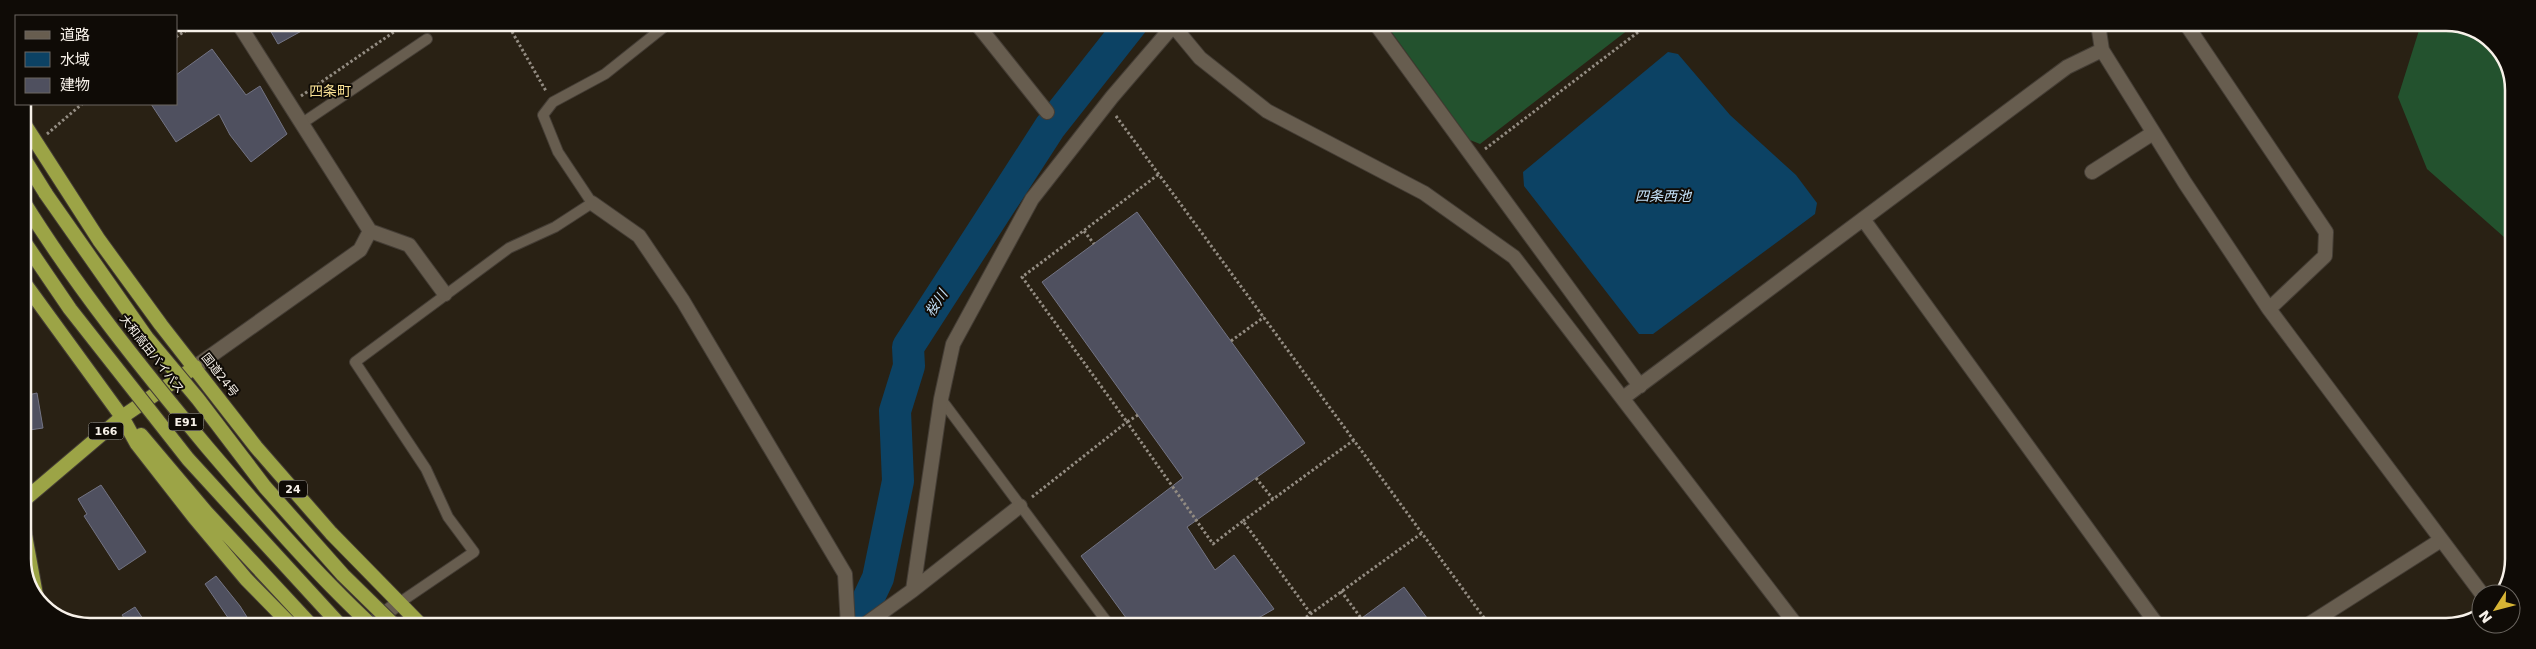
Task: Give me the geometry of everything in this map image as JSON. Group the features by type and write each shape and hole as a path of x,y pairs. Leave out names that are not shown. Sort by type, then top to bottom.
{"highway":[{"name":"国道24号","path":"31,137 99,240 161,325 256,446 331,533 414,618"},
{"path":"31,170 148,338 198,399 265,487 343,574 387,618"},
{"name":"大和高田バイパス","path":"31,213 89,297 165,397 249,496 363,618"},
{"name":"E91","path":"31,252 70,310 188,460 334,618"},
{"path":"31,292 122,417 138,444 194,517 246,579 284,618"},
{"name":"166","path":"31,495 122,417 195,366"},
{"path":"122,417 145,439 265,577 304,618"}],"street":[{"path":"243,31 370,232 409,245 445,294"},
{"path":"982,31 1047,112"},
{"path":"912,590 941,399 953,344 1032,199 1166,31"},
{"path":"1178,31 1200,58 1267,111 1424,193 1514,256 1791,618"},
{"path":"1381,31 1640,386"},
{"path":"2101,31 2102,50 2153,133 2269,309 2474,584"},
{"path":"2191,31 2326,232 2325,256 2269,309"},
{"path":"1623,398 2067,67 2102,50"},
{"path":"2092,172 2153,133"},
{"path":"592,203 639,236 682,301 846,574 848,618"},
{"path":"1863,219 2152,618"},
{"path":"195,366 360,250 370,232"},
{"path":"874,618 1020,506"},
{"path":"2318,618 2440,540"},
{"path":"379,618 399,603"}],"lane":[{"path":"399,603 474,552 448,517 426,469 355,362 509,248 555,227 592,203 558,152 544,115 553,102 606,74 659,31"},
{"path":"301,124 427,39"},
{"path":"941,399 1104,618"}],"path":[{"path":"289,104 395,31"},
{"path":"512,31 553,102"},
{"path":"1473,158 1640,31"},
{"path":"1107,103 1484,618"},
{"path":"35,144 81,105"},
{"path":"1159,174 1022,277 1213,544 1354,440"},
{"path":"1084,231 1094,244"},
{"path":"1231,341 1264,317"},
{"path":"1020,506 1138,415"},
{"path":"1256,478 1273,499"},
{"path":"1242,522 1311,614"},
{"path":"1305,618 1422,533"},
{"path":"1341,591 1361,618"}],"green space":[{"path":"1391,31 1627,31 1480,144 1470,140"},
{"path":"2419,31 2446,31 2465,34 2482,43 2495,57 2504,78 2505,86 2505,238 2427,169 2398,97"}],"water":[{"name":"四条西池","path":"1668,52 1678,54 1730,115 1796,175 1817,203 1815,214 1653,334 1639,334 1524,186 1523,172"}],"building":[{"path":"271,31 302,31 278,44"},
{"path":"212,49 246,95 260,86 287,134 251,162 230,135 219,114 176,142 152,105 178,105 178,74"},
{"path":"1137,212 1305,443 1187,527 1215,570 1234,555 1274,609 1258,618 1126,618 1081,556 1183,478 1042,282"},
{"path":"37,393 43,428 31,430 31,394"},
{"path":"101,485 146,552 119,570 84,516 87,514 78,499"},
{"path":"216,576 248,618 228,618 205,584"},
{"path":"1404,587 1427,618 1362,618"},
{"path":"135,607 142,618 124,618 122,615"}],"waterway":[{"name":"桜川","path":"867,618 862,612 878,578 898,481 895,411 909,366 908,347 1050,127 1126,31"}],"district":[{"name":"四条町","path":"330,91"}]}
